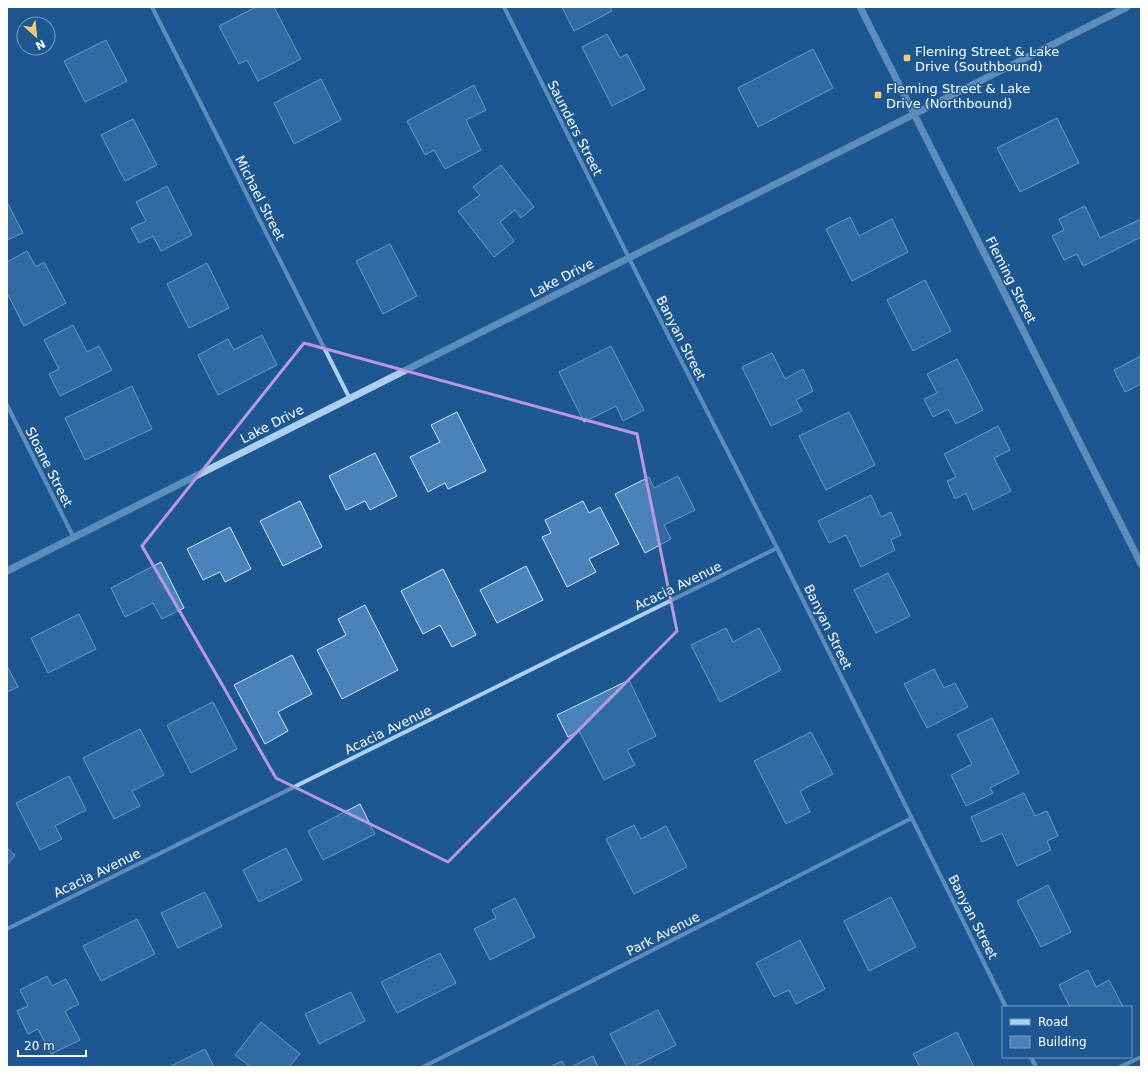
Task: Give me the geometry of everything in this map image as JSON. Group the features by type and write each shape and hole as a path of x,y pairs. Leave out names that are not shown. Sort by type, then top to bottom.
{"street":[{"name":"Michael Street","path":"152,7 350,399"},
{"name":"Saunders Street","path":"504,7 629,258"},
{"name":"Fleming Street","path":"860,7 1141,564"},
{"name":"Lake Drive","path":"7,571 1127,7"},
{"name":"Banyan Street","path":"629,258 777,548 1006,1006"},
{"name":"Sloane Street","path":"7,405 74,538"},
{"name":"Acacia Avenue","path":"7,929 777,548"},
{"name":"Park Avenue","path":"423,1067 912,818"},
{"path":"1120,1067 1141,1056"},
{"path":"1032,1058 1036,1067"}],"highlighted area":[{"path":"304,343 637,434 677,631 448,862 276,778 142,546"}],"building":[{"path":"256,7 274,7 301,59 258,81 247,60 239,64 219,26"},
{"path":"562,7 610,7 612,11 574,31"},
{"path":"607,34 620,58 627,54 645,89 612,106 582,47"},
{"path":"106,40 127,81 85,102 64,61"},
{"path":"813,49 833,88 758,127 738,88"},
{"path":"321,79 341,120 294,144 274,103"},
{"path":"474,85 486,110 466,120 481,150 445,169 434,150 425,155 407,121"},
{"path":"1057,118 1079,163 1020,192 997,148"},
{"path":"133,119 157,165 125,181 101,135"},
{"path":"501,165 534,207 521,218 515,210 500,222 514,241 494,257 458,211 480,195 473,187"},
{"path":"167,186 192,235 161,251 153,236 139,243 131,228 146,221 136,202"},
{"path":"7,202 23,233 7,240"},
{"path":"1085,206 1100,238 1141,219 1141,237 1083,266 1077,254 1064,260 1052,236 1064,230 1059,219"},
{"path":"850,217 859,236 892,219 908,252 852,281 826,229"},
{"path":"390,244 417,296 383,314 356,261"},
{"path":"27,251 36,267 44,262 66,303 24,326 7,293 7,262"},
{"path":"207,263 229,308 189,328 167,284"},
{"path":"925,280 951,331 913,351 887,300"},
{"path":"73,325 87,352 99,346 112,370 60,396 49,374 59,369 44,340"},
{"path":"262,335 277,365 218,395 198,355 228,339 234,350"},
{"path":"611,346 644,410 623,421 616,406 584,422 559,372"},
{"path":"772,353 785,379 803,369 813,391 796,400 802,411 771,426 742,367"},
{"path":"1141,356 1141,384 1125,392 1114,370"},
{"path":"957,359 983,410 956,424 948,409 933,417 924,399 937,393 927,374"},
{"path":"132,386 152,429 85,460 65,418"},
{"path":"457,412 486,471 448,489 445,483 428,492 410,457 440,442 431,425"},
{"path":"849,412 875,465 826,490 799,436"},
{"path":"998,426 1010,450 994,458 1011,491 973,510 966,493 955,499 947,481 956,477 944,454"},
{"path":"375,453 397,496 370,510 365,501 346,510 329,476"},
{"path":"678,476 695,510 664,525 671,539 645,553 615,494 649,477 654,488"},
{"path":"871,495 881,517 891,512 901,535 891,540 895,550 861,567 846,535 829,543 818,521"},
{"path":"300,501 322,547 283,566 260,521"},
{"path":"583,501 589,513 600,507 619,544 589,559 596,572 567,587 542,537 551,533 545,520"},
{"path":"230,527 251,569 225,582 220,572 203,580 187,549"},
{"path":"161,562 184,608 162,619 153,603 125,617 111,588"},
{"path":"526,566 543,600 497,623 480,590"},
{"path":"443,569 476,635 452,647 440,625 423,634 401,591"},
{"path":"888,573 910,616 876,633 854,590"},
{"path":"365,605 398,670 342,699 317,650 346,635 338,619"},
{"path":"79,614 96,649 48,673 31,638"},
{"path":"726,628 733,642 759,628 781,670 720,702 691,645"},
{"path":"292,655 312,694 278,712 288,731 265,744 234,685"},
{"path":"7,666 18,687 7,692"},
{"path":"934,669 944,688 955,683 968,707 927,728 904,684"},
{"path":"629,680 656,736 627,750 635,765 604,780 579,731 568,737 557,715"},
{"path":"213,702 237,749 191,773 167,725"},
{"path":"992,718 1019,773 990,788 993,793 966,806 951,775 972,764 957,735"},
{"path":"140,729 164,775 132,791 140,806 114,819 83,758"},
{"path":"811,732 833,774 800,791 810,812 786,824 754,761"},
{"path":"69,776 86,810 55,826 62,839 40,850 16,803"},
{"path":"1024,793 1035,816 1047,811 1058,836 1047,841 1051,850 1017,866 1002,833 982,842 971,817"},
{"path":"360,804 375,834 323,860 308,831"},
{"path":"634,825 641,839 666,826 687,867 634,894 606,839"},
{"path":"7,848 15,855 7,865"},
{"path":"286,848 302,880 259,902 243,870"},
{"path":"1048,885 1071,932 1041,947 1017,901"},
{"path":"205,892 222,926 178,948 161,913"},
{"path":"891,897 916,947 869,971 844,921"},
{"path":"515,898 535,937 490,960 474,929 496,918 492,910"},
{"path":"137,919 155,954 101,981 83,946"},
{"path":"800,940 825,989 796,1004 789,990 774,997 756,963"},
{"path":"440,953 456,983 397,1013 381,982"},
{"path":"1088,970 1096,987 1109,980 1122,1006 1070,1006 1059,985"},
{"path":"47,976 52,986 66,979 79,1004 65,1011 80,1040 51,1054 38,1029 28,1034 17,1011 28,1006 20,990"},
{"path":"351,992 365,1021 319,1044 305,1014"},
{"path":"658,1010 676,1045 633,1067 627,1067 610,1034"},
{"path":"261,1022 300,1054 289,1067 251,1067 235,1055"},
{"path":"957,1032 974,1067 920,1067 913,1054"},
{"path":"205,1049 214,1067 169,1067"},
{"path":"593,1056 598,1067 571,1067"},
{"path":"562,1061 565,1067 550,1067"}],"place":[{"name":"Fleming Street & Lake Drive (Southbound)","path":"907,58"},
{"name":"Fleming Street & Lake Drive (Northbound)","path":"878,95"}]}
